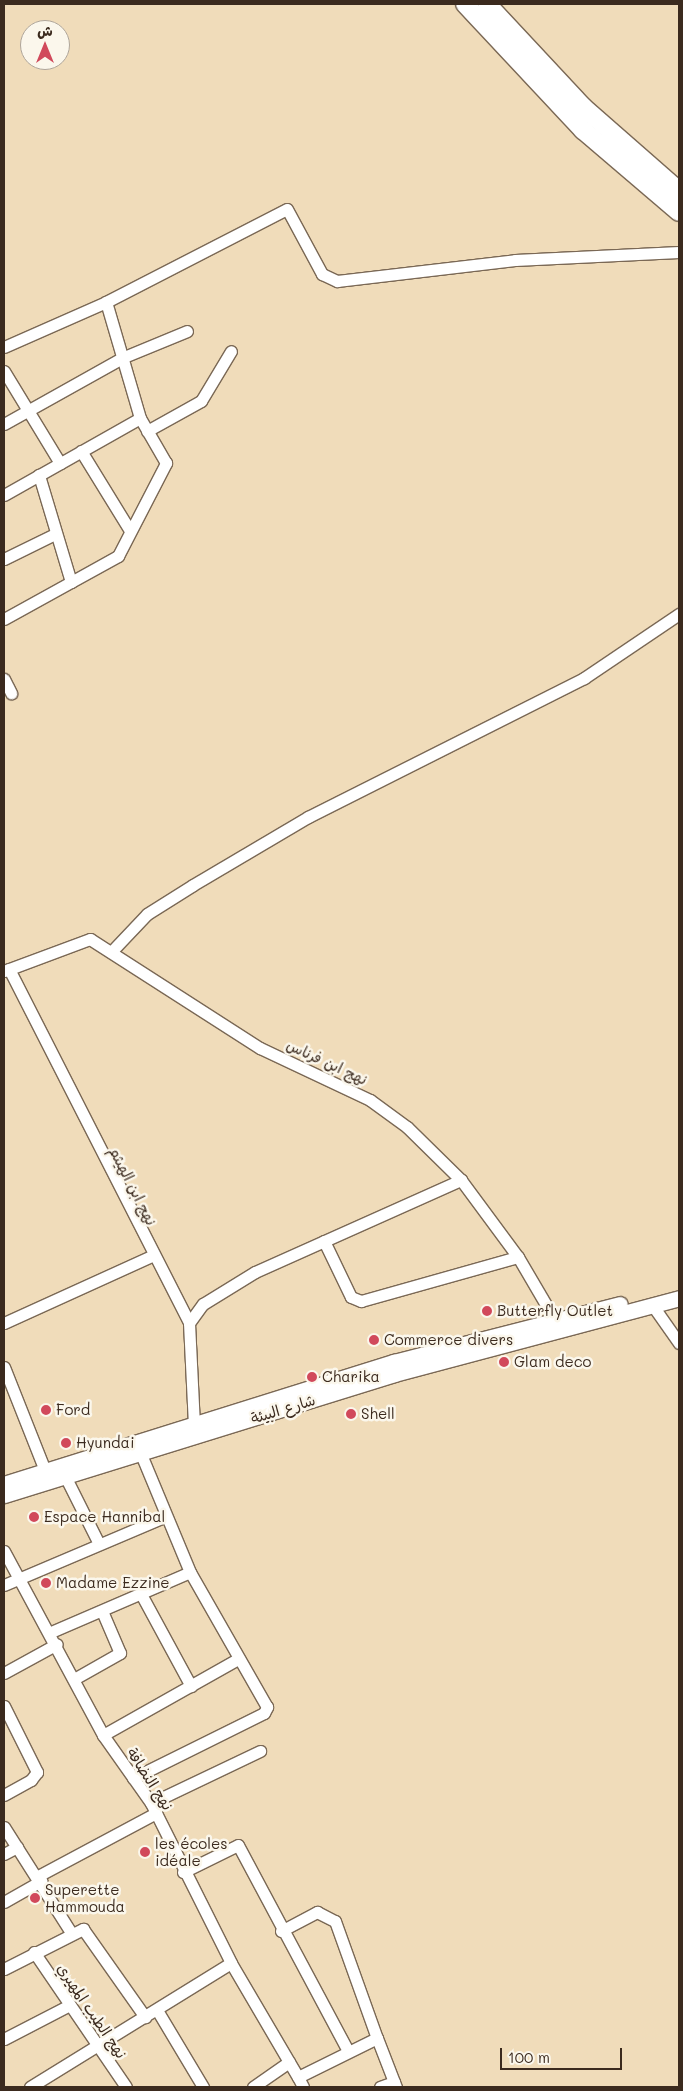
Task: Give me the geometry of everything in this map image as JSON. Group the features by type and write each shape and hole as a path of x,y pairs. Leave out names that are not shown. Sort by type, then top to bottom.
{"highway":[{"path":"465,4 583,130 679,212"},
{"path":"487,4 583,107 679,191"}],"main road":[{"name":"شارع البيئة","path":"4,1484 48,1477 66,1478 394,1374 679,1288"},
{"name":"شارع البيئة","path":"4,1495 48,1477 194,1425 394,1362 558,1325 653,1306 679,1298"}],"street":[{"path":"4,347 106,302 287,209 322,274 337,281 515,260 679,252"},
{"path":"4,618 118,556 129,530 166,463 140,418 124,357 106,302"},
{"path":"4,424 124,357 188,331"},
{"path":"147,431 201,401 231,351"},
{"path":"4,371 60,463"},
{"path":"4,495 140,418"},
{"path":"81,451 129,530"},
{"path":"40,475 55,534 71,582"},
{"path":"4,560 55,534"},
{"path":"111,952 147,914 193,885 308,817 584,678 679,614"},
{"path":"4,679 12,693"},
{"name":"نهج ابن فرناس","path":"6,970 90,939 260,1048 370,1100 407,1127 461,1180 518,1257 558,1325"},
{"name":"نهج ابن الهيثم","path":"6,970 152,1256 189,1323 194,1425"},
{"path":"189,1323 203,1304 255,1272 461,1180"},
{"path":"324,1241 351,1297 361,1301 518,1257"},
{"path":"4,1323 152,1256"},
{"path":"653,1306 679,1343"},
{"path":"4,1368 48,1477"},
{"path":"133,1778 264,1713 266,1703 238,1659 190,1572 164,1517 141,1454"},
{"path":"66,1478 98,1542"},
{"path":"4,1585 98,1542 164,1517"},
{"name":"نهج النضافة","path":"4,1551 51,1632 103,1735 153,1808 183,1872 300,2082"},
{"path":"51,1632 190,1572"},
{"path":"141,1594 191,1686"},
{"path":"74,1679 120,1653 120,1643 102,1611"},
{"path":"4,1673 57,1644"},
{"path":"103,1735 238,1659"},
{"path":"4,1706 37,1772 31,1780 4,1795"},
{"path":"4,1902 39,1878 153,1808 260,1751"},
{"path":"4,1827 39,1878 70,1931"},
{"path":"183,1872 238,1845 281,1931 348,2051"},
{"path":"4,1854 17,1847"},
{"path":"281,1931 317,1912 335,1921 395,2084 380,2087"},
{"path":"4,1969 70,1931 88,1931 145,2017"},
{"name":"نهج الطيب المهيري","path":"34,1952 68,2006 126,2087"},
{"path":"30,2087 232,1963"},
{"path":"4,2039 68,2006"},
{"path":"157,2010 203,2087"},
{"path":"300,2082 348,2051 377,2038"},
{"path":"252,2087 289,2062"}],"place":[{"name":"Butterfly Outlet","path":"487,1311"},
{"name":"Commerce divers","path":"374,1340"},
{"name":"Glam deco","path":"504,1362"},
{"name":"Charika","path":"312,1377"},
{"name":"Ford","path":"46,1410"},
{"name":"Shell","path":"351,1414"},
{"name":"Hyundai","path":"66,1443"},
{"name":"Espace Hannibal","path":"34,1517"},
{"name":"Madame Ezzine","path":"46,1583"},
{"name":"les écoles idéale","path":"145,1852"},
{"name":"Superette Hammouda","path":"35,1898"}]}
